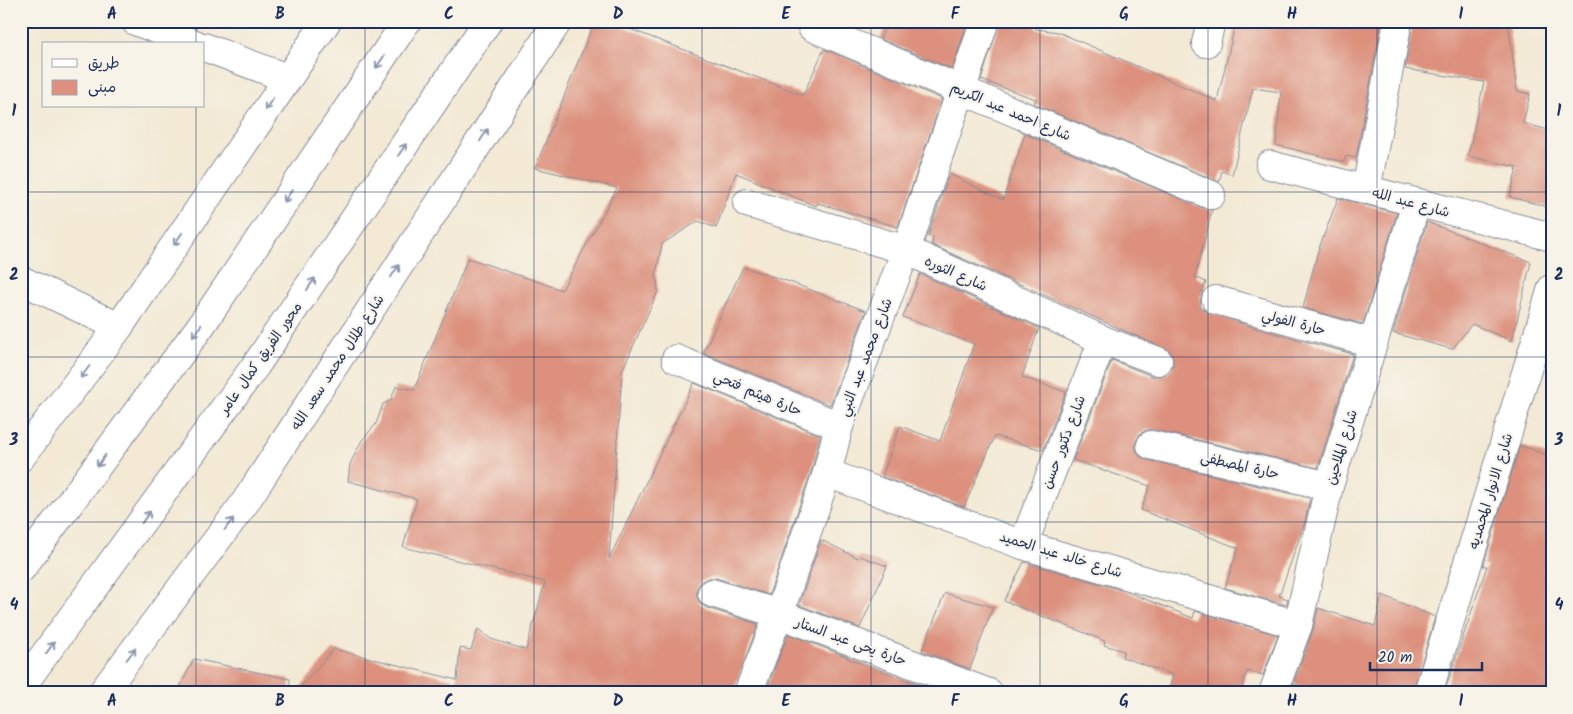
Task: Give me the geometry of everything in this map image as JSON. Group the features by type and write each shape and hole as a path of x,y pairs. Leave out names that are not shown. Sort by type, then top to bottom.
{"main road":[{"path":"135,21 190,42"},
{"path":"21,457 118,327 327,21"},
{"path":"21,570 200,327 407,21"},
{"name":"محور الفريق كمال عامر","path":"21,687 256,365 488,21"},
{"name":"شارع طلال محمد سعد الله","path":"102,693 244,504 558,21"},
{"name":"شارع محمد عبد النبي","path":"748,693 779,614 827,473 839,426 906,250 985,21"},
{"path":"1366,190 1398,21"},
{"name":"شارع احمد عبد الكريم","path":"812,27 1211,195"},
{"path":"205,47 287,78"},
{"name":"شارع عبد الله","path":"1270,165 1416,204 1552,237"},
{"name":"شارع الثوره","path":"747,203 906,250 1103,340 1158,362"},
{"name":"شارع الملاحين","path":"1273,693 1298,625 1329,486 1416,204"},
{"path":"21,280 118,327"},
{"name":"شارع الانوار المحمديه","path":"1428,693 1552,288"},
{"name":"حارة الفولي","path":"1216,300 1373,344"},
{"name":"شارع دكتور حسن","path":"1023,544 1103,340"},
{"name":"حارة هيثم فتحي","path":"676,359 839,426"},
{"name":"حارة المصطفى","path":"1151,445 1329,486"},
{"name":"شارع خالد عبد الحميد","path":"827,473 1023,544 1298,625"},
{"name":"حارة يحى عبد الستار","path":"712,593 779,614 989,693"}],"building":[{"path":"887,21 968,21 952,69 880,39"},
{"path":"1000,21 1036,21 1036,29 1058,32 1217,101 1236,21 1382,21 1356,158 1346,156 1344,162 1276,145 1281,92 1253,88 1232,175 1222,171 1219,182 1034,104 1036,99 981,80"},
{"path":"1413,21 1508,21 1517,91 1530,94 1523,123 1552,131 1552,208 1510,197 1517,167 1468,156 1484,82 1405,69"},
{"path":"593,25 627,28 803,95 824,49 942,99 898,227 818,203 816,206 736,173 716,228 698,221 662,244 656,273 658,291 622,371 609,559 694,383 820,435 812,469 769,595 716,578 702,581 697,588 697,597 700,603 707,608 758,624 733,693 295,693 334,649 457,680 460,648 471,650 478,629 491,639 526,650 545,582 403,547 417,499 348,481 350,464 362,440 376,424 383,404 391,400 396,386 414,390 468,258 562,290 617,188 535,168"},
{"path":"1025,134 1205,209 1212,210 1195,277 1206,282 1200,306 1205,311 1259,329 1353,354 1318,468 1155,430 1146,430 1140,434 1136,441 1136,450 1141,457 1147,460 1310,498 1305,522 1279,596 1288,599 1286,605 1225,588 1238,548 1141,510 1150,486 1073,460 1112,360 1152,376 1161,376 1168,373 1173,366 1173,358 1170,351 932,245 933,237 928,236 949,174 1003,200"},
{"path":"1338,198 1397,213 1363,324 1303,308 1318,251"},
{"path":"1427,222 1531,262 1512,341 1472,324 1452,349 1393,333"},
{"path":"743,267 790,282 866,311 830,405 703,353"},
{"path":"920,274 1039,328 1022,377 1066,392 1043,450 995,436 964,507 882,477 900,426 940,441 974,344 903,317"},
{"path":"1520,445 1552,457 1552,693 1444,693 1487,566 1483,566"},
{"path":"821,540 858,558 860,556 887,566 860,628 799,605"},
{"path":"1024,562 1125,591 1193,618 1195,611 1278,635 1263,675 1247,671 1240,693 1168,693 1173,675 1122,657 1124,651 1104,645 1105,641 1004,601"},
{"path":"945,593 993,607 970,669 922,651"},
{"path":"1382,595 1435,617 1413,693 1325,693 1293,684 1313,630 1318,608 1375,626"},
{"path":"788,634 847,658 944,693 765,693"},
{"path":"194,659 290,679 289,693 177,693"}]}
